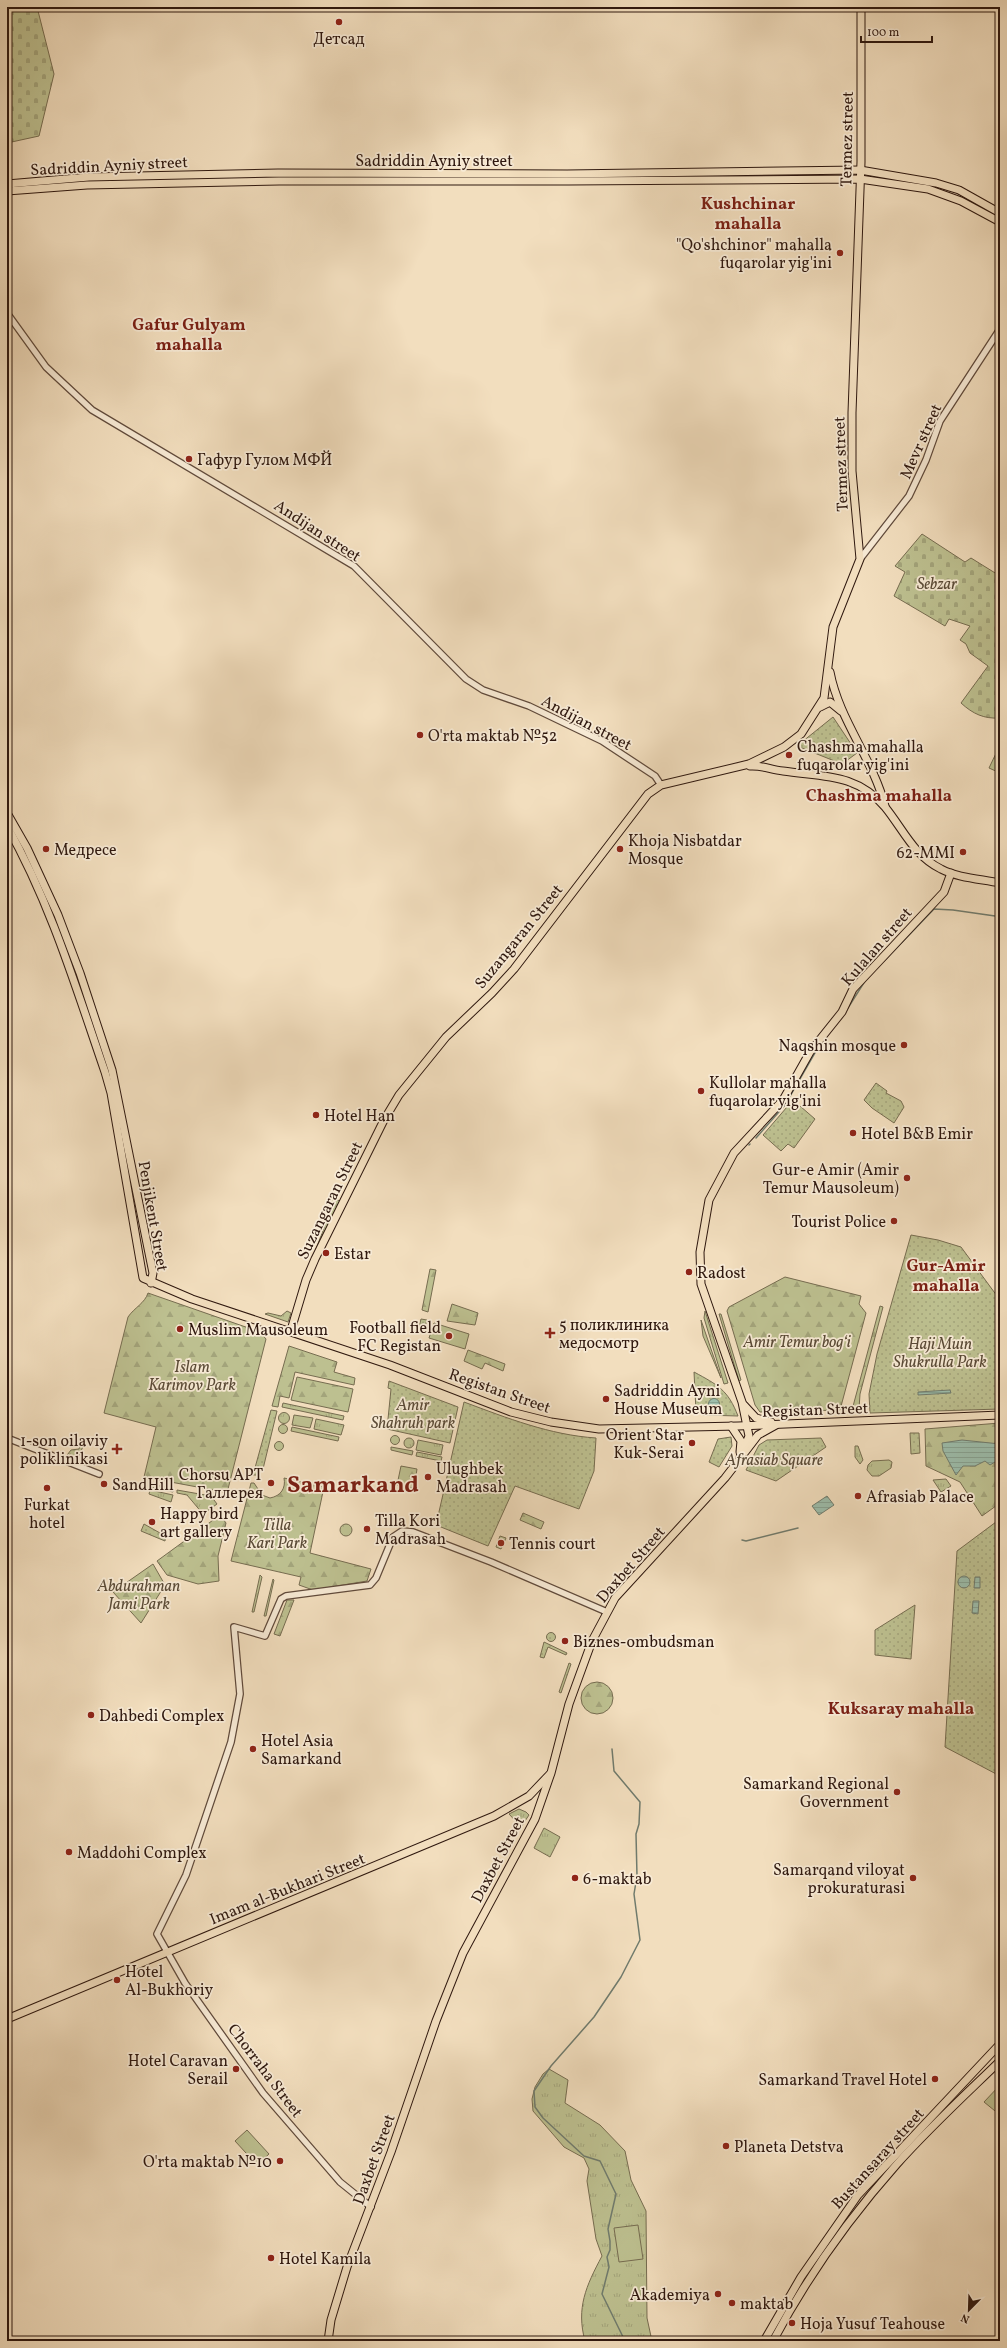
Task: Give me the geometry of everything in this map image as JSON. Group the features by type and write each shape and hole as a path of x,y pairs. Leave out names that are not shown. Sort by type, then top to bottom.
{"main road":[{"name":"Termez street","path":"861,7 858,293 852,413 852,471 860,559 833,627 829,666 833,690 879,784 885,806 905,836 923,857 941,869 951,873 1000,883"},
{"name":"Sadriddin Ayniy street","path":"7,184 89,177 278,173 567,178 860,170 936,183 959,190 1000,213"},
{"name":"Sadriddin Ayniy street","path":"7,191 87,185 279,181 567,178 860,179 928,189 961,201 1000,222"},
{"name":"Suzangaran Street","path":"291,1330 306,1280 315,1259 384,1120 399,1095 446,1037 514,969 648,794 661,786 740,767 786,746 801,734 820,708 824,698 829,666"},
{"path":"820,708 830,702 837,706 845,716"},
{"path":"774,751 770,756 769,762 774,768 781,771"},
{"path":"740,767 762,766 781,771 849,780 868,791 885,806"},
{"path":"868,791 875,790 879,784"},
{"name":"Penjikent Street","path":"7,813 27,848 58,915 80,973 112,1070 153,1273 151,1283 143,1278 140,1265 111,1093 105,1072 52,918 23,854 7,826"},
{"name":"Kulalan street","path":"747,1425 742,1402 701,1284 700,1252 708,1200 734,1153 784,1100 810,1052 842,1012 853,989 944,892 951,873"},
{"name":"Registan Street","path":"151,1283 192,1299 291,1330 386,1363 511,1412 551,1422 599,1428 731,1426 1000,1415"},
{"path":"742,1402 756,1418 777,1424"},
{"path":"739,1460 758,1435 777,1424"},
{"name":"Daxbet Street","path":"328,2341 331,2320 347,2267 371,2207 436,2022 462,1955 534,1822 551,1773 579,1673 607,1612 621,1592 700,1508 739,1460 749,1436 747,1425"},
{"path":"731,1426 741,1441 739,1460"},
{"name":"Imam al-Bukhari Street","path":"7,2019 166,1952 397,1858 494,1816 529,1796 551,1773"},
{"name":"Imam al-Bukhari Street","path":"7,2015 23,2012"},
{"name":"Bustansaray street","path":"764,2341 801,2277 858,2195 1000,2044"},
{"name":"Bustansaray street","path":"773,2341 807,2282 862,2205 897,2164 1000,2061"},
{"path":"7,2338 10,2341"}],"street":[{"name":"Andijan street","path":"8,315 46,367 92,410 354,566 466,679 483,690 529,706 602,741 655,776 661,786"},
{"name":"Mevr street","path":"860,559 910,496 948,407 1000,329"},
{"path":"7,1438 99,1474"},
{"name":"Chorraha Street","path":"371,2207 340,2182 264,2093 166,1952 157,1934 186,1875 231,1742 240,1694 234,1627 265,1636 281,1599 286,1596 312,1594 371,1584 376,1578 392,1537 402,1531 420,1534 491,1562 607,1612"}],"green space":[{"path":"7,7 37,7 54,74 39,136 7,143"},
{"name":"Sebzar","path":"922,534 965,562 971,558 1000,576 1000,718 984,717 970,710 961,703 988,666 970,653 966,644 960,640 970,626 949,619 945,626 894,596 905,572 895,566"},
{"path":"833,717 857,753 842,764 797,746"},
{"path":"1000,745 1000,773 989,768"},
{"path":"876,1083 887,1091 886,1093 901,1101 904,1107 894,1123 872,1108 864,1100"},
{"path":"793,1100 815,1119 794,1148 788,1144 781,1151 763,1135"},
{"path":"331,1197 342,1202 319,1251 316,1249 327,1220 324,1218"},
{"name":"Haji Muin Shukrulla Park","path":"911,1235 938,1240 961,1247 1000,1300 1000,1409 870,1413 869,1394 877,1354"},
{"path":"430,1269 436,1270 428,1312 422,1310"},
{"name":"Amir Temur bog‘i","path":"785,1277 861,1296 859,1304 866,1313 840,1410 760,1412 755,1405 727,1311 729,1307"},
{"name":"Islam Karimov Park","path":"148,1293 260,1332 266,1339 228,1489 224,1492 144,1477 156,1427 104,1413 128,1317 147,1297"},
{"path":"452,1304 478,1313 475,1325 447,1321"},
{"path":"880,1306 883,1307 860,1394 859,1409 852,1410"},
{"path":"287,1311 291,1313 288,1322 265,1314 268,1313 281,1316"},
{"path":"705,1311 728,1383 724,1384 704,1318"},
{"path":"719,1314 721,1314 741,1380 739,1381"},
{"path":"421,1319 427,1320 423,1333 418,1331"},
{"path":"701,1320 721,1378 703,1336"},
{"name":"Football field FC Registan","path":"434,1323 469,1334 465,1349 429,1338"},
{"path":"289,1346 337,1362 334,1372 355,1378 354,1385 295,1372 289,1398 280,1396 278,1407 272,1406"},
{"path":"468,1350 505,1364 503,1371 485,1363 482,1369 464,1361"},
{"path":"694,1372 716,1385 726,1394 738,1416 703,1415 696,1411"},
{"path":"297,1377 353,1389 348,1412 291,1400"},
{"name":"Amir Shahruh park","path":"389,1381 458,1407 450,1443 387,1429 391,1389 388,1388"},
{"path":"464,1402 545,1430 596,1438 594,1471 579,1509 515,1486 488,1546 436,1525"},
{"path":"283,1403 344,1416 343,1420 282,1407"},
{"path":"271,1410 277,1411 263,1469 256,1475 253,1475"},
{"path":"284,1412 288,1414 290,1418 288,1422 284,1424 280,1422 278,1418 280,1414"},
{"path":"294,1415 313,1418 310,1428 292,1425"},
{"path":"316,1419 344,1425 341,1435 314,1429"},
{"path":"1000,1423 1000,1503 982,1516 960,1482 926,1466 925,1429"},
{"path":"283,1424 288,1429 283,1434 278,1429"},
{"path":"292,1427 339,1437 338,1441 291,1431"},
{"path":"910,1433 919,1433 920,1453 911,1454"},
{"path":"395,1435 400,1440 395,1445 390,1440"},
{"path":"731,1437 732,1446 719,1467 709,1462 718,1439"},
{"path":"407,1438 411,1438 413,1439 413,1447 407,1448 404,1445 404,1441"},
{"name":"Afrasiab Square","path":"821,1438 826,1447 776,1481 746,1470 759,1445 767,1440"},
{"path":"82,1440 85,1441 80,1454 74,1462 64,1459 71,1450 79,1449"},
{"path":"418,1440 443,1445 441,1455 416,1450"},
{"path":"277,1442 281,1442 283,1446 281,1450 277,1450 275,1448 275,1444"},
{"path":"855,1446 858,1446 863,1460 860,1464 855,1457"},
{"path":"391,1447 413,1451 412,1455 391,1450"},
{"path":"417,1452 442,1457 441,1461 416,1456"},
{"path":"889,1460 892,1462 891,1468 879,1476 872,1476 867,1470 868,1465 872,1461"},
{"path":"401,1466 417,1469 414,1488 397,1485"},
{"name":"Tilla Kari Park","path":"284,1478 324,1487 310,1553 371,1569 367,1581 313,1590 299,1585 301,1577 231,1561 251,1483 254,1483 262,1495 270,1498 282,1491"},
{"path":"946,1479 951,1486 941,1492 933,1480"},
{"path":"151,1484 174,1489 173,1492 150,1487"},
{"path":"150,1490 173,1495 171,1502 149,1494"},
{"path":"177,1490 211,1496 217,1504 203,1514 187,1495 177,1493"},
{"path":"523,1513 544,1522 541,1529 520,1520"},
{"path":"220,1515 226,1523 218,1556 219,1581 198,1584 167,1575 157,1561"},
{"path":"1000,1519 1000,1776 945,1747 957,1551"},
{"path":"144,1524 160,1533 166,1534 165,1541 141,1531"},
{"path":"344,1524 348,1524 352,1530 348,1536 344,1536 340,1532 340,1528"},
{"name":"Tennis court","path":"500,1536 506,1538 501,1549 496,1547"},
{"name":"Abdurahman Jami Park","path":"153,1564 165,1585 141,1623 113,1592"},
{"path":"260,1575 262,1577 254,1612 252,1612"},
{"path":"273,1579 266,1616 264,1616"},
{"path":"287,1600 294,1600 280,1636 274,1634"},
{"path":"915,1605 911,1659 875,1655 875,1630"},
{"path":"549,1633 553,1633 555,1637 553,1641 549,1641 547,1639 547,1635"},
{"path":"544,1642 567,1653 566,1655 548,1647 544,1658 540,1657"},
{"path":"569,1663 571,1664 561,1693 559,1692"},
{"path":"594,1682 600,1682 610,1689 613,1698 612,1704 606,1711 600,1714 594,1714 584,1707 581,1701 581,1695 588,1685"},
{"path":"519,1809 529,1815 521,1827 509,1814"},
{"path":"544,1828 560,1837 550,1857 534,1848"},
{"path":"549,2069 568,2080 565,2103 600,2125 625,2151 631,2180 646,2211 647,2318 652,2341 585,2341 582,2329 582,2308 584,2297 591,2277 602,2256 596,2239 587,2181 589,2169 584,2158 564,2147 533,2111 532,2099 535,2087 543,2074"},
{"path":"1000,2085 1000,2115 984,2102"},
{"path":"247,2130 269,2154 257,2165 235,2141"},
{"path":"638,2225 643,2259 619,2262 614,2228"}],"shaded area":[{"path":"950,1390 951,1393 918,1395 918,1392"},
{"path":"712,1399 716,1399 718,1400 718,1408 712,1409 709,1406 709,1402"},
{"path":"962,1440 1000,1444 1000,1459 990,1465 985,1461 975,1466 963,1466 956,1475 943,1451 942,1443"},
{"path":"827,1496 834,1505 819,1515 812,1506"},
{"path":"962,1576 966,1576 970,1582 966,1588 962,1588 958,1584 958,1580"},
{"path":"975,1577 980,1577 980,1588 974,1588"},
{"path":"973,1601 979,1601 978,1614 972,1613"}],"waterway":[{"path":"884,961 934,909 995,916 1000,915"},
{"path":"846,1011 865,981"},
{"path":"756,1138 785,1105 819,1046"},
{"path":"742,1540 746,1541 798,1528"},
{"path":"612,1749 614,1771 640,1802 639,1824 636,1834 637,1876 634,1894 640,1940 621,1977 594,2017 551,2066 534,2091 535,2107 543,2118 584,2156 600,2161 616,2194 608,2229 610,2250 607,2257 609,2267 602,2294 625,2341"}],"place":[{"name":"Детсад","path":"339,22"},
{"name":"\"Qo'shchinor\" mahalla fuqarolar yig'ini","path":"840,253"},
{"name":"Гафур Гулом МФЙ","path":"189,459"},
{"name":"O'rta maktab №52","path":"420,735"},
{"name":"Chashma mahalla fuqarolar yig'ini","path":"789,755"},
{"name":"Медресе","path":"46,849"},
{"name":"Khoja Nisbatdar Mosque","path":"620,849"},
{"name":"62-MMI","path":"963,852"},
{"name":"Naqshin mosque","path":"904,1045"},
{"name":"Kullolar mahalla fuqarolar yig'ini","path":"701,1091"},
{"name":"Hotel Han","path":"316,1115"},
{"name":"Hotel B&B Emir","path":"853,1133"},
{"name":"Gur-e Amir (Amir Temur Mausoleum)","path":"907,1178"},
{"name":"Tourist Police","path":"894,1221"},
{"name":"Estar","path":"326,1253"},
{"name":"Radost","path":"689,1272"},
{"name":"Muslim Mausoleum","path":"180,1329"},
{"name":"5 поликлиника медосмотр","path":"550,1333"},
{"name":"Football field FC Registan","path":"449,1336"},
{"name":"Sadriddin Ayni House Museum","path":"606,1399"},
{"name":"Orient Star Kuk-Serai","path":"692,1443"},
{"name":"1-son oilaviy poliklinikasi","path":"117,1449"},
{"name":"Ulughbek Madrasah","path":"428,1477"},
{"name":"Chorsu АРТ Галлерея","path":"271,1483"},
{"name":"SandHill","path":"104,1484"},
{"name":"Furkat hotel","path":"47,1488"},
{"name":"Afrasiab Palace","path":"858,1496"},
{"name":"Happy bird art gallery","path":"152,1522"},
{"name":"Tillа Kоri Madrasah","path":"367,1529"},
{"name":"Tennis court","path":"501,1543"},
{"name":"Biznes-ombudsman","path":"565,1641"},
{"name":"Dahbedi Complex","path":"91,1715"},
{"name":"Hotel Asia Samarkand","path":"253,1749"},
{"name":"Samarkand Regional Government","path":"897,1792"},
{"name":"Maddohi Complex","path":"69,1852"},
{"name":"6-maktab","path":"575,1878"},
{"name":"Samarqand viloyat prokuraturasi","path":"913,1878"},
{"name":"Hotel Al-Bukhoriy","path":"117,1980"},
{"name":"Hotel Caravan Serail","path":"236,2069"},
{"name":"Samarkand Travel Hotel","path":"935,2079"},
{"name":"Planeta Detstva","path":"726,2146"},
{"name":"O'rta maktab №10","path":"280,2161"},
{"name":"Hotel Kamila","path":"271,2258"},
{"name":"Akademiya","path":"718,2294"},
{"name":"maktab","path":"732,2303"},
{"name":"Hoja Yusuf Teahouse","path":"792,2323"}],"district":[{"name":"Kushchinar mahalla","path":"748,213"},
{"name":"Gafur Gulyam mahalla","path":"189,334"},
{"name":"Chashma mahalla","path":"879,795"},
{"name":"Gur-Amir mahalla","path":"946,1275"},
{"name":"Samarkand","path":"353,1484"},
{"name":"Kuksaray mahalla","path":"901,1708"}]}
